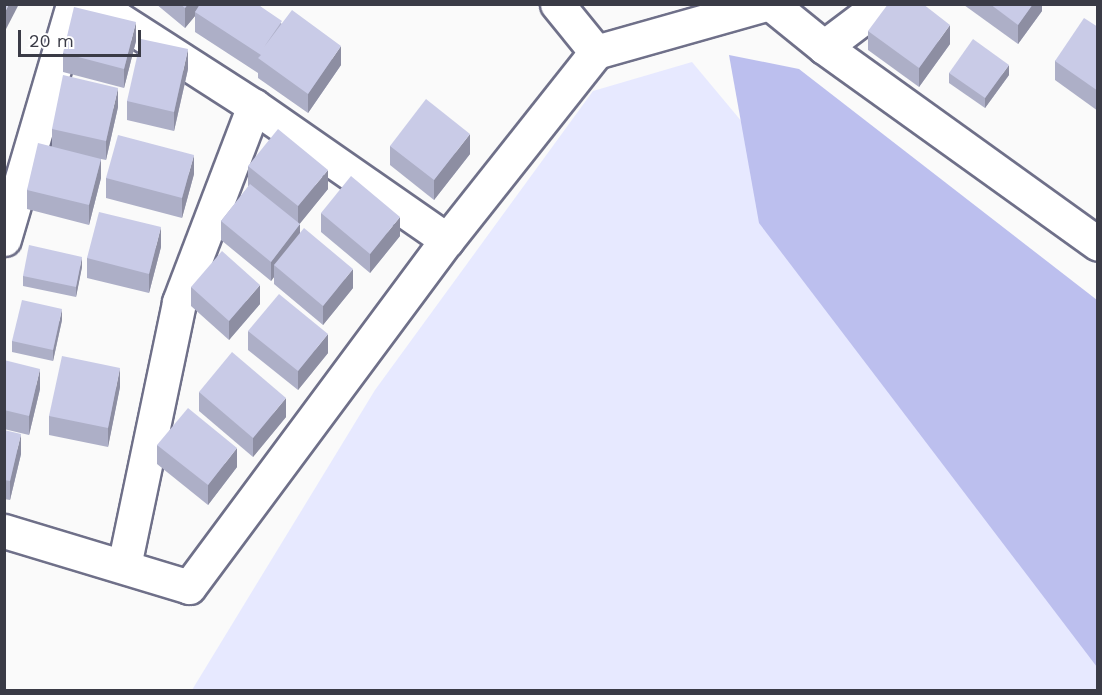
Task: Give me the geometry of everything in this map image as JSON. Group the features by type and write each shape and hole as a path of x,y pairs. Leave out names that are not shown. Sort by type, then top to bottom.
{"street":[{"path":"4,239 73,4"},
{"path":"95,4 254,106 447,240"},
{"path":"557,4 596,52"},
{"path":"4,531 189,587 447,240 596,52 769,4 824,47 1098,243"},
{"path":"824,47 880,4"},
{"path":"124,566 179,302 254,106"}],"shaded area":[{"path":"729,55 799,69 1097,300 1097,667 759,223"},
{"path":"692,62 824,220 1097,573 1097,690 192,690 375,390 593,91"}],"building":[{"path":"4,4 9,4 4,14"},
{"path":"200,4 257,4 282,21 264,47 292,10 341,46 308,94 258,58 261,55 195,12"},
{"path":"888,4 923,4 950,25 919,68 868,31"},
{"path":"990,4 1033,4 1018,25"},
{"path":"74,7 136,22 124,69 63,53"},
{"path":"1084,18 1098,27 1098,91 1055,61"},
{"path":"141,39 188,49 174,112 127,101"},
{"path":"973,39 1009,65 985,98 949,73"},
{"path":"63,75 118,88 106,141 52,129"},
{"path":"426,99 470,134 434,180 390,146"},
{"path":"278,129 328,170 298,206 248,166"},
{"path":"118,135 194,155 182,198 106,178"},
{"path":"38,143 101,159 89,205 27,190"},
{"path":"351,176 400,217 370,254 321,213"},
{"path":"250,184 300,224 271,262 221,221"},
{"path":"99,212 161,227 149,274 87,258"},
{"path":"304,228 353,269 323,306 274,265"},
{"path":"29,245 82,257 76,287 23,276"},
{"path":"222,251 260,285 229,321 191,287"},
{"path":"279,294 328,334 298,371 248,331"},
{"path":"22,300 62,309 53,350 12,341"},
{"path":"232,352 286,398 253,438 199,392"},
{"path":"62,356 120,368 108,428 49,416"},
{"path":"4,360 40,369 29,416 4,410"},
{"path":"188,408 237,448 208,485 157,445"},
{"path":"4,430 21,434 10,481 4,480"}]}
